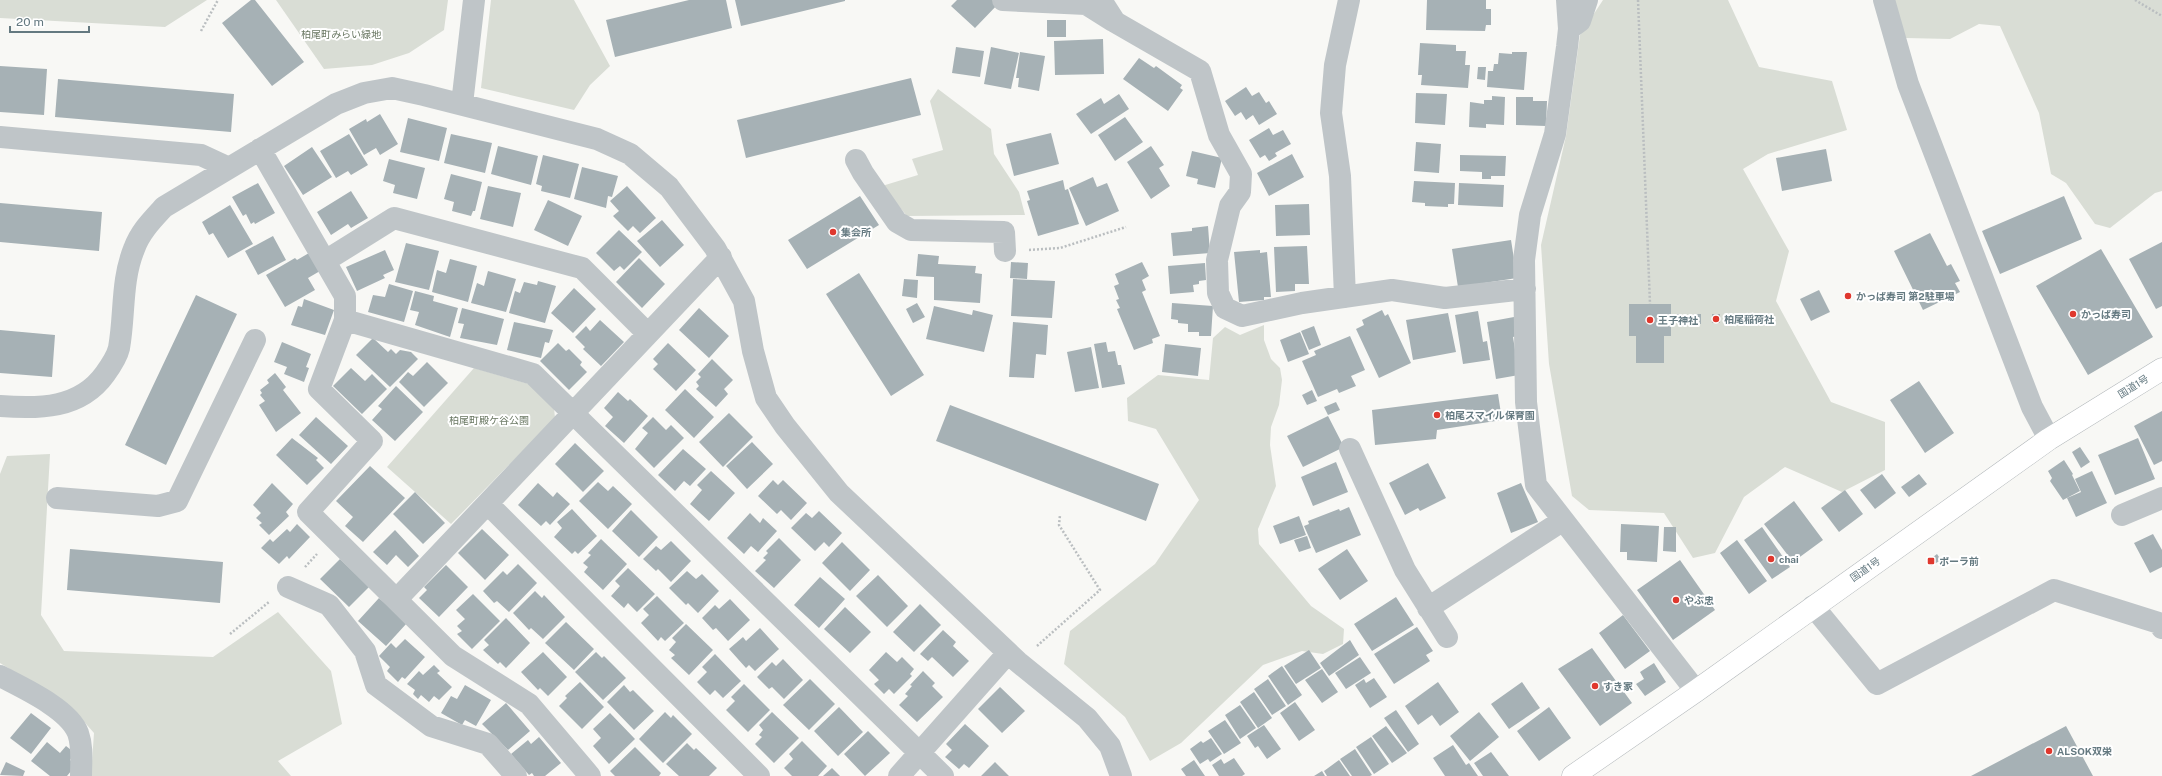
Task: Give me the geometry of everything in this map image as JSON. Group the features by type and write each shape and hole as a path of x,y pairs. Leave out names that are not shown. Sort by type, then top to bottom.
{"highway":[{"name":"国道1号","path":"1573,776 1696,691 1813,606 2049,439 2162,368"}],"street":[{"path":"462,104 474,0"},
{"path":"1003,0 1086,4 1200,71 1219,135 1241,174 1240,192 1230,206 1217,260 1218,293 1225,308 1242,316 1302,303 1392,290 1445,298 1525,289"},
{"path":"1101,0 1115,22"},
{"path":"1345,297 1340,176 1331,113 1335,65 1349,0"},
{"path":"1567,0 1569,29 1555,134 1530,215 1524,260 1526,402 1536,485 1562,521 1696,691"},
{"path":"1569,29 1580,21 1587,0"},
{"path":"1884,0 1908,84 2032,407 2049,439"},
{"path":"0,406 25,408 52,407 80,397 97,385 119,349 127,271 134,248 147,224 164,207 336,104 364,94 392,88 462,104 597,139 630,154 669,187 720,257 744,301 753,351 766,398 785,426 839,493 1008,653 1087,718 1110,746 1121,776"},
{"path":"0,137 201,155 229,168"},
{"path":"260,149 345,296 345,320 319,389 372,441 308,512 453,656 529,704 590,776"},
{"path":"856,160 863,173 897,222 911,230 1004,232 1006,252"},
{"path":"1521,190 1530,215"},
{"path":"325,261 394,218 582,268 648,334"},
{"path":"397,599 720,257"},
{"path":"345,320 533,374 943,776"},
{"path":"57,498 158,506 178,501 255,340"},
{"path":"1350,448 1405,570 1447,637"},
{"path":"2122,515 2162,498"},
{"path":"488,504 759,776"},
{"path":"1428,608 1562,521"},
{"path":"288,587 330,605 365,651 376,685 431,726 488,744 516,776"},
{"path":"1813,606 1877,684 2054,590 2159,624 2162,628"},
{"path":"899,776 1008,653"},
{"path":"0,676 64,714 78,732 81,746 81,776"}],"path":[{"path":"201,31 218,0"},
{"path":"1638,0 1650,304"},
{"path":"2135,0 2162,16"},
{"path":"1006,252 1060,248 1126,227"},
{"path":"1036,646 1100,590 1059,525 1060,514"},
{"path":"303,570 321,550"},
{"path":"230,634 288,587"}],"green space":[{"path":"0,0 207,0 165,27 0,18"},
{"name":"柏尾町みらい緑地","path":"276,0 448,0 444,30 409,53 372,65 324,69"},
{"path":"491,0 574,0 610,66 590,85 574,110 481,88"},
{"path":"1603,0 1728,0 1759,67 1832,81 1847,130 1768,154 1743,169 1789,251 1776,301 1831,402 1885,422 1885,470 1842,492 1785,467 1744,497 1715,553 1693,558 1664,513 1589,510 1572,496 1549,364 1541,245 1566,136 1580,35"},
{"path":"1881,0 2162,0 2162,191 2155,193 2110,228 2095,224 2066,183 2051,174 2039,113 2000,26 1979,24 1950,39 1906,38"},
{"path":"938,89 991,129 994,154 1019,192 1025,215 907,216 882,186 918,175 912,159 943,150 930,101"},
{"path":"1264,325 1264,340 1271,359 1280,368 1282,380 1279,405 1271,427 1270,445 1276,486 1258,529 1259,544 1311,606 1344,629 1343,644 1323,654 1302,651 1263,665 1181,743 1150,761 1125,717 1064,664 1070,631 1155,564 1199,500 1156,429 1128,421 1127,398 1158,375 1209,380 1213,338 1225,327 1240,335"},
{"name":"柏尾町殿ケ谷公園","path":"474,368 529,384 554,408 555,418 451,524 387,467"},
{"path":"50,454 41,615 64,651 213,657 278,612 331,671 342,724 278,761 291,776 91,776 94,733 72,708 0,663 0,474 7,456"}],"building":[{"path":"251,0 255,0 304,62 272,86 222,23"},
{"path":"689,0 726,0 732,28 615,57 606,20"},
{"path":"735,0 845,0 845,1 741,26"},
{"path":"957,0 998,0 1000,2 975,28 951,6"},
{"path":"1427,0 1486,0 1486,9 1491,9 1491,25 1486,25 1485,31 1426,30"},
{"path":"1047,20 1066,20 1066,37 1047,37"},
{"path":"1103,39 1104,74 1055,75 1054,41"},
{"path":"1420,43 1456,45 1456,51 1466,51 1465,65 1470,65 1468,88 1421,85 1422,75 1418,75"},
{"path":"956,47 984,51 980,77 952,73"},
{"path":"991,47 1019,53 1011,89 984,84"},
{"path":"1020,52 1045,56 1039,91 1018,87 1019,78 1016,78"},
{"path":"1512,52 1527,52 1524,90 1487,87 1488,71 1493,71 1494,64 1498,64 1499,53 1512,54"},
{"path":"1139,58 1154,68 1156,66 1182,85 1180,88 1183,90 1168,111 1123,79"},
{"path":"0,66 47,69 44,115 0,112"},
{"path":"1478,67 1486,67 1485,80 1477,79"},
{"path":"911,78 921,115 746,158 737,120"},
{"path":"58,79 234,94 231,132 55,117"},
{"path":"1246,87 1252,96 1259,92 1266,103 1269,101 1277,114 1259,125 1253,115 1246,120 1241,112 1235,116 1225,101"},
{"path":"1416,93 1447,94 1445,125 1415,123"},
{"path":"1119,94 1129,109 1091,134 1076,114 1101,98 1104,104"},
{"path":"1492,96 1505,97 1504,125 1486,124 1486,128 1469,127 1470,102 1484,104 1484,100 1492,100"},
{"path":"1516,97 1533,97 1533,101 1547,101 1546,126 1516,125"},
{"path":"380,114 398,144 380,155 376,148 364,155 349,129 366,119 367,122"},
{"path":"1125,117 1143,142 1115,161 1098,135"},
{"path":"408,118 447,128 439,161 400,152"},
{"path":"1269,128 1273,135 1283,130 1291,144 1275,153 1277,156 1269,161 1265,155 1260,158 1249,140"},
{"path":"1051,133 1059,164 1014,176 1006,144"},
{"path":"349,134 368,165 351,175 348,171 336,178 320,151"},
{"path":"451,134 492,143 485,173 444,163"},
{"path":"1416,142 1441,144 1439,173 1414,171"},
{"path":"498,146 538,156 531,185 491,174"},
{"path":"1151,146 1164,165 1159,168 1170,186 1151,199 1127,162"},
{"path":"312,147 332,177 303,195 284,166"},
{"path":"1826,149 1832,181 1782,191 1776,158"},
{"path":"1192,151 1222,158 1215,188 1197,184 1198,179 1186,176"},
{"path":"1292,154 1304,177 1269,196 1257,173"},
{"path":"543,155 579,164 570,198 541,191 542,186 536,184"},
{"path":"1460,155 1506,156 1505,176 1491,176 1491,179 1482,179 1482,172 1460,171"},
{"path":"389,159 425,168 417,199 393,193 395,185 383,181"},
{"path":"582,167 618,176 612,197 608,196 606,208 574,199"},
{"path":"451,174 482,182 475,211 473,211 471,216 452,211 454,202 444,199"},
{"path":"1093,177 1097,187 1107,183 1119,211 1086,226 1069,188"},
{"path":"1063,180 1065,190 1068,189 1079,224 1038,236 1027,201 1030,200 1027,191"},
{"path":"1414,181 1455,183 1454,204 1448,204 1448,207 1425,206 1425,203 1412,202"},
{"path":"258,183 275,213 255,224 254,222 251,224 246,214 243,216 232,197"},
{"path":"1459,183 1504,185 1503,207 1458,205"},
{"path":"488,186 521,193 513,227 480,219"},
{"path":"627,186 656,218 640,233 633,226 628,231 613,216 619,211 610,201"},
{"path":"351,191 368,218 351,228 348,224 331,235 317,212"},
{"name":"集会所","path":"860,196 879,225 807,269 788,240"},
{"path":"2064,196 2082,239 2000,274 1982,231"},
{"path":"548,200 582,216 568,246 534,230"},
{"path":"0,203 102,212 99,251 0,242"},
{"path":"1309,204 1310,235 1276,236 1275,205"},
{"path":"230,205 253,244 228,258 213,233 209,235 202,222"},
{"path":"662,220 684,245 660,267 637,241"},
{"path":"1208,226 1210,253 1173,256 1171,233 1192,231 1192,228"},
{"path":"619,230 642,252 624,270 620,266 614,271 596,253"},
{"path":"1930,233 1947,266 1951,264 1960,281 1955,283 1960,292 1923,310 1894,251"},
{"path":"273,236 286,260 258,275 245,251"},
{"path":"1511,240 1517,278 1458,287 1452,249"},
{"path":"2162,242 2162,306 2156,309 2129,259"},
{"path":"406,243 439,251 429,290 395,282"},
{"path":"1307,246 1309,284 1295,284 1295,291 1276,292 1274,247"},
{"path":"2101,249 2153,337 2088,375 2036,286"},
{"path":"385,250 394,270 383,275 385,278 357,291 346,267"},
{"path":"1260,250 1260,253 1267,252 1271,297 1264,297 1264,300 1239,302 1234,252"},
{"path":"309,253 320,271 308,278 315,290 285,307 266,275 295,258 297,260"},
{"path":"918,254 939,256 938,264 976,266 975,273 982,274 980,303 934,300 934,277 916,276"},
{"path":"639,258 665,284 642,308 616,282"},
{"path":"450,259 477,266 468,302 432,292 437,270 446,273"},
{"path":"1011,262 1028,263 1027,279 1010,278"},
{"path":"1142,262 1149,276 1142,280 1146,290 1142,292 1160,336 1152,339 1153,343 1134,350 1117,309 1120,308 1116,300 1119,299 1114,286 1119,284 1115,274"},
{"path":"1205,263 1206,280 1199,281 1199,284 1193,285 1194,292 1170,294 1168,266"},
{"path":"488,271 516,279 506,312 471,303 477,283 484,286"},
{"path":"859,273 924,375 891,396 826,294"},
{"path":"904,279 918,280 917,298 902,296"},
{"path":"1013,279 1055,281 1052,318 1011,316"},
{"path":"538,281 556,286 545,323 509,313 515,291 520,293 524,282 537,285"},
{"path":"389,284 413,291 404,322 368,312 373,295 385,297"},
{"path":"574,288 596,309 573,333 551,313"},
{"path":"1819,290 1830,312 1811,321 1800,299"},
{"path":"415,291 434,296 433,301 458,308 450,337 415,325 419,312 410,310"},
{"path":"196,295 237,314 166,465 125,445"},
{"path":"304,299 334,310 325,335 291,325 298,306 302,307"},
{"path":"917,303 925,317 913,323 906,309"},
{"path":"1172,303 1213,306 1211,336 1199,336 1199,332 1188,332 1188,324 1178,323 1178,320 1171,319"},
{"name":"王子神社","path":"1629,304 1671,304 1671,336 1664,336 1664,363 1636,363 1636,336 1629,336"},
{"path":"934,306 972,315 973,310 993,315 984,352 926,339"},
{"path":"462,308 504,319 497,345 460,338 464,324 458,323"},
{"path":"699,308 729,336 709,358 679,330"},
{"path":"1382,310 1385,316 1388,314 1411,363 1379,378 1356,329 1364,325 1362,320"},
{"path":"1478,311 1483,342 1487,341 1490,360 1463,364 1455,315"},
{"path":"1448,313 1456,352 1413,360 1406,320"},
{"path":"1672,314 1680,314 1680,323 1672,323"},
{"path":"1693,314 1701,314 1701,324 1693,324"},
{"name":"柏尾稲荷社","path":"1712,314 1720,314 1720,323 1712,323"},
{"path":"1514,317 1517,336 1513,337 1519,375 1496,379 1487,322"},
{"path":"600,320 624,342 601,366 583,349 585,347 575,337 586,326 590,331"},
{"path":"514,322 553,330 549,343 545,342 541,358 507,350"},
{"path":"1013,322 1048,325 1046,355 1036,354 1034,378 1009,377"},
{"path":"1314,326 1321,345 1309,350 1301,331"},
{"path":"0,330 55,335 52,377 0,373"},
{"path":"1300,332 1309,354 1288,362 1280,340"},
{"path":"1350,336 1365,370 1351,376 1356,386 1339,393 1337,389 1318,397 1302,361 1316,355 1314,351"},
{"path":"373,338 388,352 391,349 396,354 400,350 411,352 418,359 390,387 356,355"},
{"path":"282,342 311,354 306,367 309,368 304,382 284,374 287,367 274,362"},
{"path":"1106,342 1108,352 1115,351 1118,365 1121,365 1125,384 1102,388 1094,344"},
{"path":"558,343 566,351 569,349 582,362 580,365 587,372 569,390 540,361"},
{"path":"668,343 696,370 676,391 653,369 658,364 653,359"},
{"path":"1165,344 1201,348 1198,376 1162,372"},
{"path":"1091,347 1099,388 1075,392 1067,352"},
{"path":"712,359 733,380 724,389 728,394 716,407 696,389 699,386 696,382 701,377 698,374"},
{"path":"427,362 448,383 424,407 399,382 408,372 413,376"},
{"path":"351,368 365,381 372,374 387,389 362,414 333,386"},
{"path":"275,373 286,387 283,390 301,413 276,432 259,405 265,401 260,395 262,393 260,390 269,383 267,380"},
{"path":"1919,381 1954,433 1925,453 1890,400"},
{"path":"396,386 423,412 395,441 372,420 382,409 378,406"},
{"path":"685,389 714,417 694,438 665,410"},
{"path":"1312,390 1317,401 1307,405 1302,395"},
{"path":"618,392 628,401 630,399 648,416 624,443 605,426 613,417 604,408"},
{"name":"柏尾スマイル保育園","path":"1498,394 1502,420 1437,430 1436,439 1375,445 1372,410"},
{"path":"1336,402 1340,410 1328,415 1324,407"},
{"path":"950,405 1159,484 1146,521 936,441"},
{"path":"2162,411 2162,461 2154,465 2134,426"},
{"path":"729,413 753,437 723,467 699,442"},
{"path":"1328,416 1344,447 1303,467 1287,436"},
{"path":"316,417 348,446 331,464 299,435"},
{"path":"653,417 666,430 671,425 684,438 654,468 635,449 648,433 642,428"},
{"path":"292,438 318,458 316,460 324,468 307,485 276,455"},
{"path":"2138,438 2155,479 2115,495 2098,455"},
{"path":"752,442 773,464 747,489 726,466"},
{"path":"575,443 604,471 583,492 555,464"},
{"path":"2080,447 2090,462 2081,468 2072,452"},
{"path":"683,449 706,469 690,486 684,481 675,491 658,475"},
{"path":"2064,460 2073,474 2072,475 2080,491 2063,500 2050,481 2052,478 2048,471"},
{"path":"1336,462 1348,492 1313,506 1301,477"},
{"path":"1428,463 1446,498 1420,511 1418,508 1405,515 1389,483"},
{"path":"370,466 405,498 363,542 345,526 353,517 336,501"},
{"path":"711,471 735,493 709,521 690,504 702,490 697,485"},
{"path":"2092,471 2107,503 2076,517 2067,498 2081,492 2075,479"},
{"path":"1882,474 1896,493 1875,509 1860,490"},
{"path":"1919,474 1927,484 1909,497 1901,487"},
{"path":"773,480 778,485 783,480 807,503 791,520 781,510 777,514 758,496"},
{"path":"598,482 608,491 613,486 632,504 608,529 579,501"},
{"path":"272,483 293,504 286,512 289,516 269,535 259,525 262,523 256,518 261,513 253,505"},
{"path":"538,483 553,497 557,492 570,504 550,525 546,521 541,526 518,505"},
{"path":"1521,483 1538,522 1511,533 1497,493"},
{"path":"1845,490 1863,514 1839,532 1821,508"},
{"path":"415,492 445,523 423,544 393,514"},
{"path":"1794,501 1823,540 1793,562 1764,524"},
{"path":"1349,507 1361,535 1316,553 1304,526 1309,524 1308,521 1339,509 1340,511"},
{"path":"572,509 597,536 578,554 575,551 572,554 554,537 562,528 557,522"},
{"path":"631,510 658,537 639,557 612,531"},
{"path":"819,511 842,533 829,547 824,542 815,551 791,528 806,513 812,518"},
{"path":"750,513 760,523 763,518 777,531 758,552 751,546 744,554 727,538"},
{"path":"1299,516 1306,535 1280,544 1273,526"},
{"path":"297,524 310,537 289,559 287,556 279,564 261,548 270,539 273,542 287,529 290,532"},
{"path":"1621,524 1659,526 1657,562 1627,560 1627,552 1620,552"},
{"path":"1664,527 1676,527 1676,552 1663,551"},
{"path":"1762,527 1790,567 1772,579 1744,540"},
{"path":"482,529 509,555 485,580 458,553"},
{"path":"395,530 419,556 408,567 396,555 387,565 373,552"},
{"path":"2153,534 2162,550 2162,567 2150,573 2134,543"},
{"path":"1307,536 1311,548 1299,552 1294,540"},
{"path":"779,538 801,560 774,588 755,571 766,560 763,558 768,553 766,551"},
{"path":"601,539 627,564 603,590 584,572 588,567 583,563 591,555 588,553"},
{"path":"1737,540 1767,581 1749,594 1720,553"},
{"path":"671,541 691,561 671,582 658,569 656,571 643,559 656,546 661,550"},
{"path":"842,542 870,570 850,591 822,563"},
{"path":"70,549 223,562 220,603 67,590"},
{"path":"1347,549 1368,581 1340,600 1318,569"},
{"path":"1937,554 1941,560 1931,566 1928,561"},
{"path":"340,559 369,587 349,607 320,579"},
{"name":"やぶ忠","path":"1680,560 1715,610 1673,640 1637,590"},
{"path":"518,564 537,583 509,612 497,601 494,603 483,591 503,571 507,575"},
{"path":"446,565 468,587 439,617 419,598 427,590 424,587"},
{"path":"628,568 655,594 637,612 628,603 624,608 611,596 620,586 615,581"},
{"path":"687,571 696,579 702,574 719,591 698,613 688,603 686,605 669,588"},
{"path":"878,575 908,606 887,627 856,596"},
{"path":"820,577 845,599 819,628 794,605"},
{"path":"535,591 542,598 544,595 565,617 543,639 531,628 529,630 513,613"},
{"path":"473,594 500,621 472,649 457,634 462,631 457,626 465,619 456,610"},
{"path":"657,596 684,623 665,641 661,637 658,641 641,623 649,615 643,609"},
{"path":"1396,597 1414,625 1372,651 1354,624"},
{"path":"379,598 407,623 386,646 358,621"},
{"path":"730,599 750,620 728,641 716,628 713,630 702,618 715,605 719,609"},
{"path":"920,604 941,625 914,652 893,632"},
{"path":"845,607 871,632 850,653 824,629"},
{"path":"1623,615 1650,651 1625,669 1599,633"},
{"path":"506,618 530,643 506,668 500,662 498,664 483,650 489,645 484,640"},
{"path":"566,622 594,649 574,670 545,643"},
{"path":"686,624 713,650 689,675 671,658 675,655 669,650 676,642 672,638"},
{"path":"1417,627 1433,651 1426,655 1430,661 1394,684 1374,654"},
{"path":"760,628 779,649 755,671 749,665 746,668 729,649 743,637 746,641"},
{"path":"943,630 956,642 953,646 969,661 953,677 932,657 928,661 920,654"},
{"path":"405,639 425,657 405,679 402,677 398,682 387,671 390,667 379,656 391,643 396,648"},
{"path":"1350,640 1359,655 1329,676 1320,663"},
{"name":"すき家","path":"1592,648 1632,703 1600,726 1558,669"},
{"path":"1309,650 1321,668 1296,684 1284,666"},
{"path":"543,652 567,677 548,696 540,688 538,690 521,672"},
{"path":"596,652 602,658 604,656 626,678 603,700 575,672"},
{"path":"886,652 897,662 902,657 914,669 910,674 912,676 894,694 889,689 884,694 874,684 879,680 869,670"},
{"path":"715,654 741,681 723,698 715,690 710,695 697,682 707,672 702,667"},
{"path":"1360,657 1371,673 1346,689 1335,673"},
{"path":"783,659 803,680 784,699 772,687 769,689 757,677 772,662 776,666"},
{"path":"1654,663 1666,682 1645,696 1636,684 1644,679 1640,672"},
{"path":"434,665 440,671 437,673 452,687 439,700 434,696 429,702 421,695 418,699 413,694 415,690 407,684 419,671 423,675"},
{"path":"1282,666 1302,695 1288,705 1268,676"},
{"path":"1322,669 1338,692 1322,703 1305,680"},
{"path":"923,671 935,683 932,686 943,697 917,722 899,705 908,696 905,694 912,686 910,685"},
{"path":"1374,678 1387,697 1370,708 1355,685 1364,679 1366,683"},
{"path":"810,679 835,704 809,730 783,705"},
{"path":"1268,679 1286,706 1272,715 1254,689"},
{"path":"580,682 604,707 582,729 559,706 567,698 565,696"},
{"path":"1438,682 1459,712 1440,726 1432,715 1418,725 1405,706"},
{"path":"1522,682 1540,708 1509,729 1491,704"},
{"path":"744,684 770,710 748,732 726,710 735,701 731,697"},
{"path":"465,685 491,700 476,726 465,720 462,725 441,713 451,696 457,699"},
{"path":"624,685 630,692 633,690 654,711 634,730 607,702"},
{"path":"1000,687 1025,711 1002,733 978,709"},
{"path":"1254,692 1272,718 1258,728 1240,702"},
{"path":"1295,702 1315,730 1299,741 1280,713"},
{"path":"506,703 530,731 508,750 482,724"},
{"path":"1240,705 1256,728 1240,739 1225,715"},
{"path":"839,707 863,732 838,756 814,731"},
{"path":"1549,707 1571,738 1539,761 1517,731"},
{"path":"1396,710 1419,744 1408,752 1384,718"},
{"path":"665,712 671,718 673,715 692,734 663,763 639,739"},
{"path":"772,712 799,738 774,763 755,744 762,737 759,735 763,730 759,725"},
{"path":"1479,712 1499,737 1470,761 1450,736"},
{"path":"31,713 51,728 31,754 10,738"},
{"path":"610,713 635,739 609,764 593,746 601,738 593,729"},
{"path":"1225,720 1241,743 1224,754 1208,731"},
{"path":"965,724 989,746 969,768 964,764 959,769 945,757 952,750 946,744"},
{"path":"1264,725 1281,749 1267,759 1258,746 1255,748 1247,736"},
{"path":"1386,726 1407,753 1392,763 1372,736"},
{"name":"ALSOK双栄","path":"2066,726 2093,776 1971,776"},
{"path":"868,731 890,753 865,776 844,754"},
{"path":"539,737 561,763 545,776 534,776 532,773 529,775 511,754 528,740 531,744"},
{"path":"1371,737 1389,764 1374,774 1356,747"},
{"path":"1211,738 1222,754 1210,762 1208,759 1200,764 1190,749 1201,741 1203,743"},
{"path":"802,741 827,766 818,776 792,776 784,768 793,759 789,754"},
{"path":"47,742 60,753 66,746 75,753 70,760 76,765 67,776 50,776 31,761"},
{"path":"687,743 694,750 696,748 717,768 709,776 679,776 666,764"},
{"path":"1453,745 1466,765 1469,763 1478,776 1445,776 1433,758"},
{"path":"635,747 661,773 659,776 615,776 610,771"},
{"path":"1355,749 1372,775 1352,776 1340,759"},
{"path":"1491,752 1509,776 1483,776 1474,763"},
{"path":"1234,758 1245,774 1242,776 1219,776 1212,765 1221,759 1224,764"},
{"path":"1194,760 1205,776 1186,776 1181,769"},
{"path":"1339,760 1350,776 1327,776 1324,771"},
{"path":"6,762 25,771 23,776 0,775"},
{"path":"995,762 1009,776 981,776"},
{"path":"832,768 840,776 823,776"},
{"path":"1322,771 1325,776 1314,776"}],"place":[{"name":"集会所","path":"833,232"},
{"name":"かっぱ寿司 第2駐車場","path":"1848,296"},
{"name":"かっぱ寿司","path":"2073,314"},
{"name":"柏尾稲荷社","path":"1716,319"},
{"name":"王子神社","path":"1650,320"},
{"name":"柏尾スマイル保育園","path":"1437,415"},
{"name":"chai","path":"1771,559"},
{"name":"ポーラ前","path":"1931,561"},
{"name":"やぶ忠","path":"1676,600"},
{"name":"すき家","path":"1595,686"},
{"name":"ALSOK双栄","path":"2049,751"}]}
